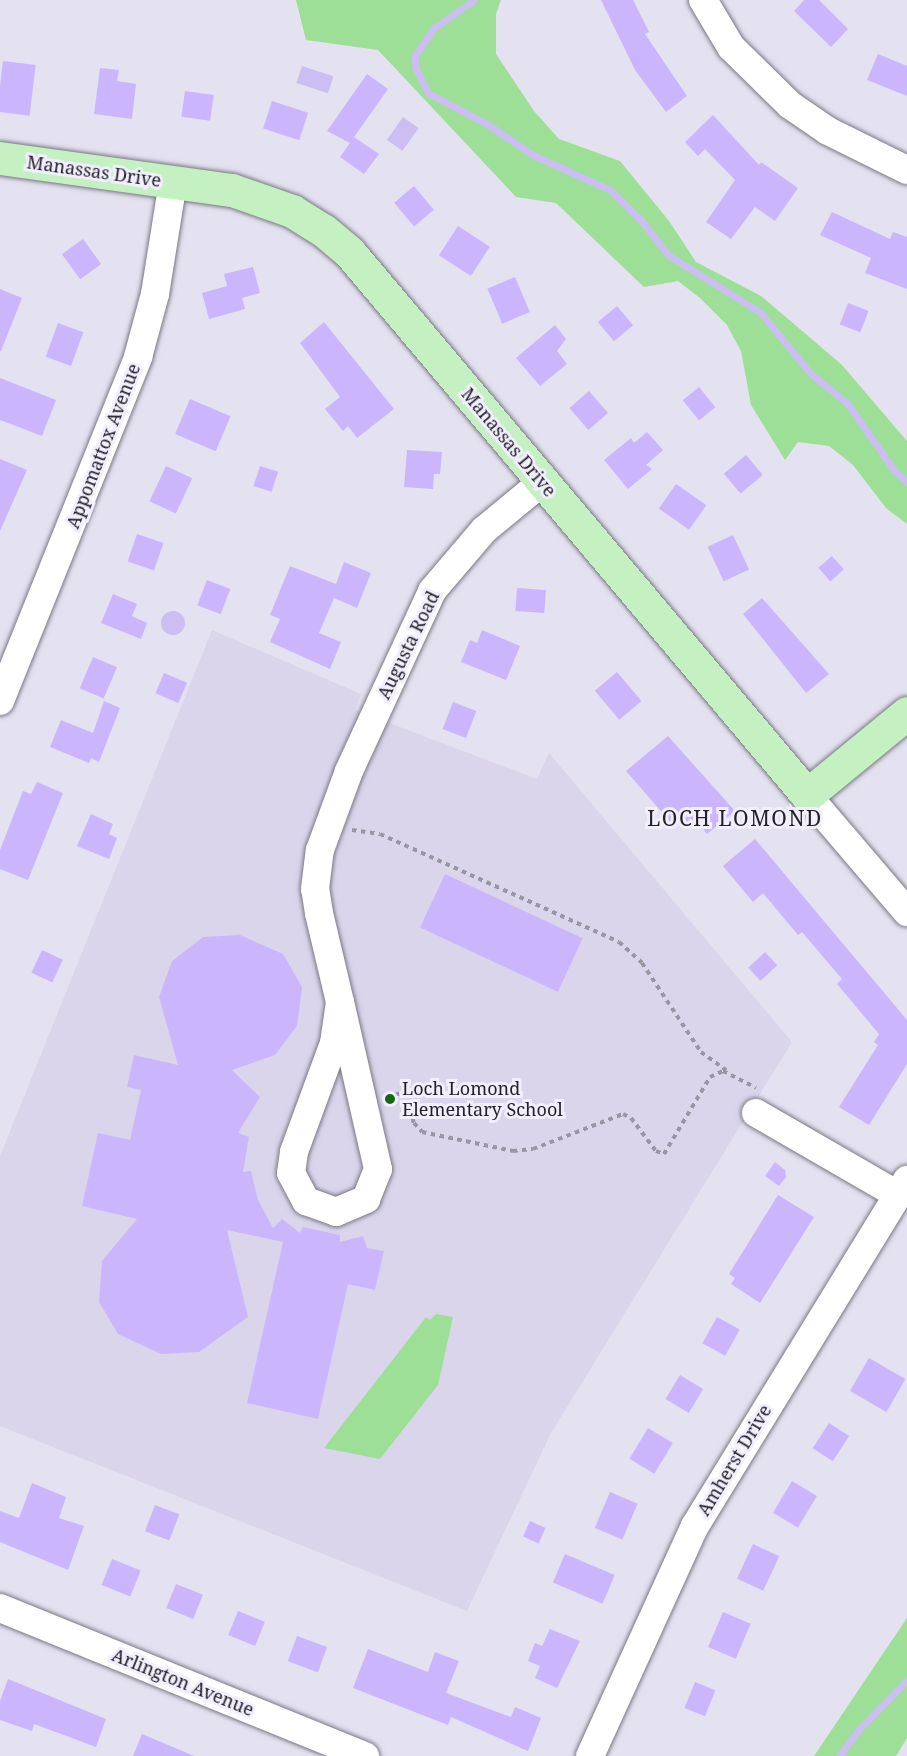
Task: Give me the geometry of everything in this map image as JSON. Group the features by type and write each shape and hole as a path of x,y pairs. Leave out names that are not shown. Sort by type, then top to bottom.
{"main road":[{"name":"Manassas Drive","path":"16,160 232,190 266,200 323,230 350,253 807,795"},
{"path":"807,795 907,713"}],"street":[{"path":"704,0 731,47 790,105 828,131 907,170"},
{"name":"Appomattox Avenue","path":"0,701 138,357 155,294 173,182"},
{"name":"Augusta Road","path":"340,1002 334,1043 292,1162 294,1184 315,1207 347,1210 357,1206 372,1190 378,1169 315,889 320,850 363,741 432,591 484,530 542,482"},
{"name":"Manassas Drive","path":"807,795 907,912"},
{"path":"757,1114 902,1188"},
{"name":"Amherst Drive","path":"590,1756 695,1526 902,1188"},
{"name":"Arlington Avenue","path":"0,1608 365,1756"}],"path":[{"path":"331,821 356,831 380,834 619,942 642,963 701,1052 769,1096 757,1114"},
{"path":"363,1104 406,1092 414,1123 422,1132 513,1151 532,1149 623,1114 631,1118 656,1151 664,1154 707,1081 715,1073 729,1072"}],"shaded area":[{"path":"302,66 333,76 328,93 296,83"},
{"path":"403,117 419,128 403,151 387,140"},
{"path":"173,611 178,612 184,618 184,628 178,634 173,635 168,634 162,628 161,623 162,618 168,612"},
{"name":"Loch Lomond Elementary School","path":"212,630 361,694 355,710 537,779 549,753 792,1042 551,1433 467,1611 0,1426 0,1156"}],"green space":[{"path":"296,0 501,0 496,14 496,54 534,111 559,139 620,161 669,221 696,262 761,296 842,365 907,441 907,524 886,508 853,465 829,446 798,442 785,460 751,405 741,351 727,325 700,298 678,281 644,287 556,203 516,197 378,50 306,40"},
{"path":"436,1314 453,1317 438,1385 380,1459 324,1448 426,1317 430,1320"},
{"path":"907,1618 907,1738 896,1756 814,1756"}],"building":[{"path":"601,0 633,0 649,32 645,34 687,96 666,112 635,70"},
{"path":"804,0 819,0 848,29 831,47 794,11"},
{"path":"878,54 907,66 907,96 867,80"},
{"path":"3,61 36,65 30,116 0,112"},
{"path":"100,68 119,70 117,81 136,84 132,119 94,114"},
{"path":"367,74 388,89 354,137 379,154 364,174 340,157 350,143 327,131"},
{"path":"185,91 214,95 210,121 181,117"},
{"path":"272,101 308,113 299,140 263,129"},
{"path":"713,115 759,165 761,162 798,188 775,221 755,207 731,239 706,222 735,180 705,149 698,156 685,142"},
{"path":"414,186 434,210 414,226 394,203"},
{"path":"832,212 890,239 893,232 907,237 907,289 865,273 871,258 820,235"},
{"path":"458,226 490,247 471,276 439,255"},
{"path":"83,239 101,264 80,279 62,254"},
{"path":"253,267 260,293 242,298 245,309 209,319 202,293 227,286 224,274"},
{"path":"515,277 530,312 502,324 487,289"},
{"path":"0,289 22,298 1,351 0,351"},
{"path":"848,303 869,311 860,332 840,324"},
{"path":"617,306 633,325 614,341 598,322"},
{"path":"324,322 394,409 357,438 348,426 343,431 325,409 340,397 300,343"},
{"path":"58,323 83,332 71,366 46,357"},
{"path":"555,325 566,339 557,351 567,364 540,386 516,358"},
{"path":"0,378 56,400 42,436 0,420"},
{"path":"699,387 715,407 699,420 683,400"},
{"path":"589,391 608,413 588,430 569,408"},
{"path":"190,399 231,416 216,451 175,434"},
{"path":"647,432 663,450 646,465 652,469 628,489 604,460 631,438 634,443"},
{"path":"407,450 442,452 440,474 434,474 433,489 404,487"},
{"path":"746,455 763,475 740,494 724,474"},
{"path":"0,459 27,470 0,531"},
{"path":"166,466 192,478 176,514 150,501"},
{"path":"260,466 278,472 272,492 254,486"},
{"path":"676,484 706,505 689,530 659,509"},
{"path":"137,534 163,543 154,571 128,561"},
{"path":"733,535 749,569 724,581 708,547"},
{"path":"832,556 844,570 830,581 818,568"},
{"path":"344,562 371,573 357,608 334,598 319,633 341,642 330,669 270,642 280,619 270,615 290,566 336,584"},
{"path":"207,580 230,589 221,614 197,605"},
{"path":"517,588 546,590 544,613 515,611"},
{"path":"113,594 137,604 132,616 147,623 141,639 101,623"},
{"path":"762,598 829,674 806,693 743,614"},
{"path":"482,630 520,646 506,680 461,662 470,640 477,643"},
{"path":"93,657 117,667 104,698 80,688"},
{"path":"617,672 641,701 619,720 595,691"},
{"path":"164,673 187,683 178,703 155,693"},
{"path":"104,701 120,708 99,762 91,758 89,763 50,747 61,720 93,733"},
{"path":"453,702 476,711 466,738 443,729"},
{"path":"668,736 735,811 707,834 697,821 691,827 683,817 673,825 626,771"},
{"path":"37,782 63,793 28,880 0,869 0,850 23,791 31,794"},
{"path":"91,814 113,824 109,834 117,838 109,859 77,846"},
{"path":"755,839 907,1020 907,1064 869,1125 839,1107 878,1045 874,1042 879,1034 837,984 842,979 802,932 798,935 763,893 753,902 723,866"},
{"path":"445,874 583,938 558,992 420,927"},
{"path":"240,935 283,954 302,987 297,1026 275,1055 232,1070 260,1097 238,1133 249,1137 243,1172 251,1171 258,1200 273,1228 282,1219 300,1233 303,1227 340,1235 340,1242 363,1236 367,1248 384,1251 375,1290 348,1284 318,1419 247,1403 283,1242 227,1230 248,1317 199,1352 161,1354 118,1334 99,1302 102,1261 137,1219 82,1206 98,1133 130,1140 141,1090 127,1087 134,1055 178,1065 159,997 172,961 203,937"},
{"path":"42,950 63,960 52,982 31,973"},
{"path":"765,952 777,965 760,981 748,968"},
{"path":"775,1162 785,1170 786,1177 779,1186 765,1176"},
{"path":"778,1195 814,1217 760,1303 731,1284 735,1278 729,1274"},
{"path":"717,1317 740,1330 725,1356 702,1343"},
{"path":"869,1358 905,1379 886,1412 850,1391"},
{"path":"680,1375 703,1389 689,1413 666,1399"},
{"path":"829,1423 849,1436 833,1461 813,1448"},
{"path":"648,1428 673,1443 654,1474 629,1459"},
{"path":"792,1481 817,1496 798,1528 773,1513"},
{"path":"32,1483 66,1497 59,1518 84,1526 68,1570 0,1542 0,1511 19,1518"},
{"path":"610,1492 638,1504 622,1540 595,1528"},
{"path":"155,1505 179,1514 169,1540 145,1531"},
{"path":"530,1521 546,1528 539,1543 523,1537"},
{"path":"753,1544 779,1556 763,1591 737,1578"},
{"path":"565,1554 615,1575 603,1604 553,1583"},
{"path":"112,1559 141,1571 130,1597 102,1585"},
{"path":"176,1584 203,1595 193,1619 166,1608"},
{"path":"238,1611 265,1622 255,1646 228,1635"},
{"path":"723,1612 751,1624 736,1659 708,1647"},
{"path":"550,1629 580,1641 557,1688 535,1678 540,1666 528,1661 535,1643 542,1646"},
{"path":"297,1636 327,1647 318,1672 288,1661"},
{"path":"368,1649 428,1672 435,1652 459,1661 446,1693 511,1717 515,1707 541,1718 528,1751 451,1717 448,1725 353,1688"},
{"path":"8,1679 106,1719 96,1747 34,1724 32,1731 0,1720 0,1701"},
{"path":"695,1682 715,1690 705,1716 685,1708"},
{"path":"142,1734 194,1756 133,1756"}],"waterway":[{"path":"474,0 434,28 415,55 415,67 428,93 487,124 533,155 610,190 641,220 668,255 761,313 811,374 847,403 894,470 907,482"},
{"path":"839,1756 859,1729 907,1680"}],"place":[{"name":"Loch Lomond Elementary School","path":"390,1099"}],"district":[{"name":"LOCH LOMOND","path":"735,818"}]}
